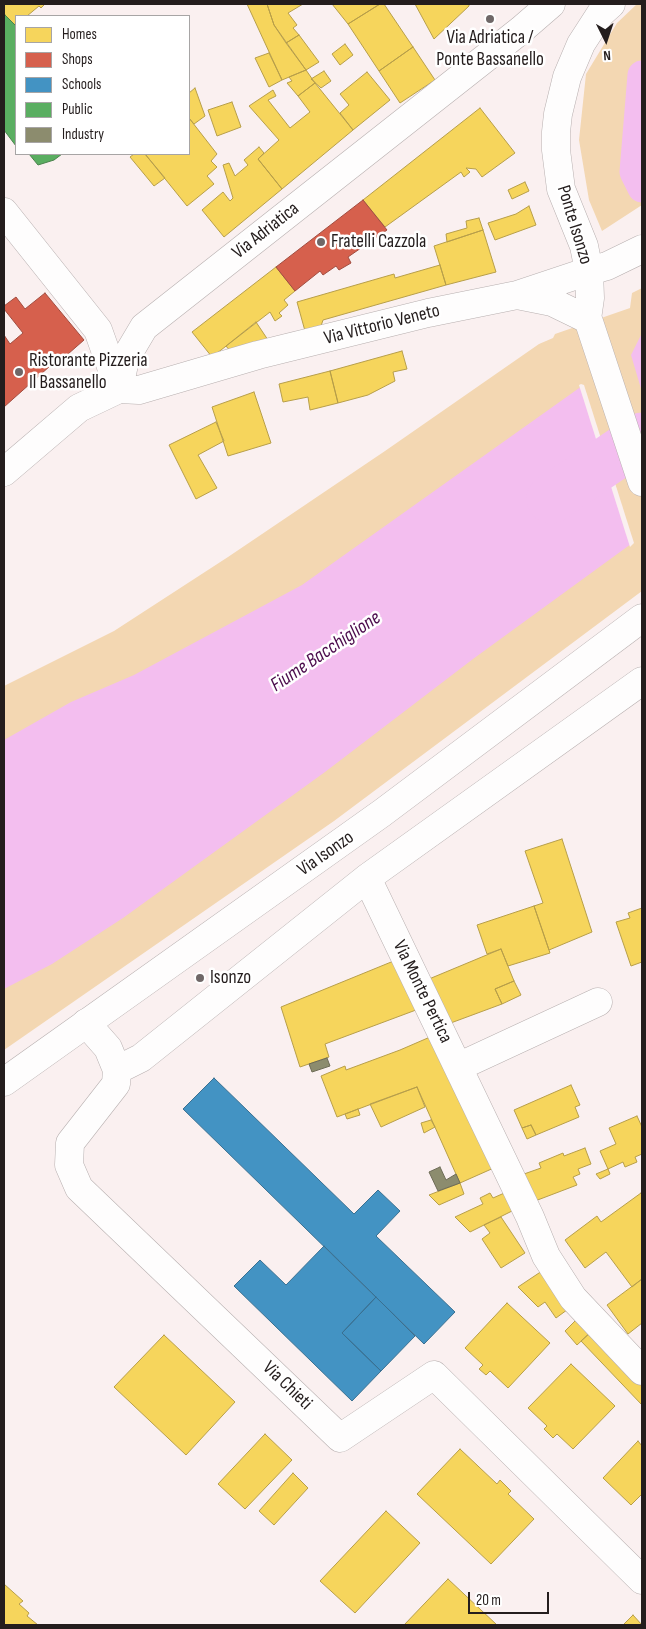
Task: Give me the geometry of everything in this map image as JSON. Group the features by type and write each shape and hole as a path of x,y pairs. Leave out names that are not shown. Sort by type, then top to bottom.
{"street":[{"name":"Via Adriatica","path":"119,389 125,359 144,327 522,30 550,4"},
{"name":"Ponte Isonzo","path":"611,4 601,14 581,44 567,77 558,114 556,150 561,189 584,246 589,271 591,330 642,482"},
{"path":"4,212 98,330 119,389 79,408 4,472"},
{"name":"Via Vittorio Veneto","path":"119,389 140,390 268,353 428,313 518,295 607,266 634,253"},
{"path":"518,295 552,302 591,330"},
{"name":"Via Isonzo","path":"4,1082 382,813 642,618"},
{"path":"86,1023 108,1048 117,1070 141,1058 367,878 642,681"},
{"name":"Via Monte Pertica","path":"367,878 530,1216 546,1256 573,1298 642,1371"},
{"path":"458,1067 598,1002"},
{"name":"Via Chieti","path":"117,1070 116,1084 70,1143 69,1165 79,1188 340,1438 434,1375 642,1580"}],"shaded area":[{"path":"637,4 642,4 642,205 602,231 589,200 579,140 586,74 617,23"},
{"path":"642,288 642,591 334,821 4,1050 4,686 114,631 385,451 539,344 553,338 555,334 630,308 632,293"}],"water":[{"path":"642,333 642,392 631,355"},
{"path":"582,386 631,544 473,659 325,772 123,918 52,964 4,989 4,740 71,702 134,675 302,585"}],"pier":[{"path":"579,385 584,385 634,543 630,547"}],"building: Homes":[{"path":"4,4 45,4 41,8 39,6 28,15 15,15 15,27 5,15 4,17"},
{"path":"247,4 267,4 274,25 306,70 282,80"},
{"path":"267,4 303,4 288,13 297,25 293,28 299,35 286,43 274,25"},
{"path":"332,4 380,4 348,24"},
{"path":"380,4 384,4 413,47 379,71 348,24"},
{"path":"415,4 469,4 469,6 434,39"},
{"path":"299,35 319,62 306,70 286,43"},
{"path":"345,44 353,55 340,65 332,54"},
{"path":"413,47 435,80 400,103 379,71"},
{"path":"269,53 282,80 269,87 255,58"},
{"path":"306,70 315,83 298,96 287,83 292,81 289,77"},
{"path":"324,71 331,81 321,88 311,79"},
{"path":"367,72 390,100 353,130 340,113 349,105 340,94"},
{"path":"315,83 353,130 282,189 258,159 279,140 249,106 273,90 276,96 268,100 290,128 310,112 298,96"},
{"path":"195,88 205,116 194,124 190,119 190,92"},
{"path":"232,102 241,127 217,136 208,110"},
{"path":"480,108 515,153 482,177 476,169 466,168 470,172 464,177 461,172 385,227 363,200"},
{"path":"190,119 217,154 211,161 217,167 207,176 214,184 187,206 146,155 190,155"},
{"path":"259,147 264,153 258,159 282,189 224,237 202,210 223,192 230,201 233,198 223,165 229,163 235,176 248,165 244,160"},
{"path":"133,155 146,155 165,178 154,186 130,157"},
{"path":"525,182 529,191 512,199 508,190"},
{"path":"529,206 536,225 495,240 488,223 516,214"},
{"path":"479,218 483,230 447,242 446,234 467,228 466,221"},
{"path":"483,230 496,272 446,285 434,246"},
{"path":"440,265 446,285 323,320 321,326 305,331 297,302 394,274 395,278"},
{"path":"276,267 295,291 284,300 288,305 279,313 282,316 275,321 270,312 212,357 192,332"},
{"path":"256,322 268,340 231,352 226,346"},
{"path":"402,351 407,369 393,372 395,381 368,395 338,403 330,371"},
{"path":"330,371 338,403 310,410 308,397 283,402 279,384"},
{"path":"254,392 271,443 228,456 212,407"},
{"path":"216,422 224,441 198,455 217,488 196,499 169,445"},
{"path":"562,839 592,932 549,950 534,906 543,903 525,851"},
{"path":"534,906 550,953 508,966 501,949 487,954 477,925"},
{"path":"642,908 642,962 631,966 616,922 630,918 628,913"},
{"path":"501,949 514,981 495,989 502,1004 448,1024 429,979"},
{"path":"401,958 424,1007 325,1044 329,1057 300,1067 281,1007"},
{"path":"514,981 521,995 502,1004 495,989"},
{"path":"437,1034 496,1167 460,1183 417,1087 337,1117 321,1076 345,1066 346,1070"},
{"path":"571,1085 580,1105 575,1107 579,1117 536,1135 531,1125 522,1128 514,1110"},
{"path":"417,1087 425,1107 381,1127 370,1104"},
{"path":"358,1109 360,1115 347,1119 345,1114"},
{"path":"637,1116 642,1127 642,1154 635,1157 637,1162 625,1167 623,1162 608,1169 600,1151 616,1144 609,1128"},
{"path":"431,1120 435,1127 424,1133 421,1123"},
{"path":"531,1125 536,1135 527,1139 522,1128"},
{"path":"585,1148 591,1164 578,1169 580,1174 573,1177 577,1185 535,1201 524,1174 541,1168 539,1163 563,1153 564,1156"},
{"path":"608,1169 610,1174 600,1179 596,1174"},
{"path":"460,1183 464,1194 439,1205 429,1195"},
{"path":"509,1191 516,1209 470,1232 455,1217 483,1204 480,1198 490,1193 493,1198"},
{"path":"641,1193 642,1279 632,1287 606,1252 585,1268 565,1240 597,1216 601,1222"},
{"path":"501,1217 525,1253 501,1268 482,1239 490,1233 484,1225"},
{"path":"545,1269 571,1307 556,1318 545,1302 538,1307 518,1287"},
{"path":"642,1279 642,1323 628,1334 607,1305"},
{"path":"507,1303 550,1343 508,1388 490,1371 486,1375 479,1369 483,1365 465,1348"},
{"path":"580,1316 593,1330 577,1345 565,1331"},
{"path":"593,1330 642,1377 642,1405 581,1341"},
{"path":"164,1335 235,1402 186,1455 114,1387"},
{"path":"571,1364 615,1406 573,1449 557,1434 553,1438 544,1429 547,1426 528,1408"},
{"path":"265,1434 292,1460 245,1509 218,1484"},
{"path":"638,1441 642,1446 642,1494 631,1505 603,1478"},
{"path":"460,1449 497,1484 500,1480 511,1491 508,1494 534,1519 491,1564 417,1494"},
{"path":"293,1473 308,1488 274,1525 259,1511"},
{"path":"386,1511 420,1543 355,1613 320,1581"},
{"path":"448,1579 497,1625 404,1625"},
{"path":"4,1584 23,1601 19,1604 29,1613 27,1616 38,1625 4,1625"},
{"path":"633,1615 642,1625 623,1625"}],"building: Shops":[{"path":"363,200 387,230 348,257 351,263 339,270 336,266 323,275 320,271 295,291 276,267"},
{"path":"45,293 84,340 52,368 50,366 4,407 4,335 10,344 23,333 4,309 4,306 16,297 25,309"}],"building: Schools":[{"path":"214,1078 354,1214 378,1190 400,1211 376,1236 455,1312 424,1344 183,1109"},
{"path":"324,1246 376,1297 342,1333 381,1371 352,1401 234,1286 260,1260 286,1285"},
{"path":"376,1297 415,1336 381,1371 342,1333"}],"building: Public":[{"path":"5,15 15,25 15,145 4,130"},
{"path":"30,155 61,155 54,160 38,165"}],"building: Industry":[{"path":"327,1058 330,1066 312,1072 309,1064"},
{"path":"440,1167 446,1180 456,1174 460,1183 438,1191 429,1172"}],"waterway":[{"path":"642,75 634,172 642,188"},
{"name":"Fiume Bacchiglione","path":"551,499 642,437"}],"place":[{"name":"Via Adriatica / Ponte Bassanello","path":"490,19"},
{"name":"Fratelli Cazzola","path":"321,242"},
{"name":"Ristorante Pizzeria Il Bassanello","path":"19,372"},
{"name":"Isonzo","path":"200,978"}]}
